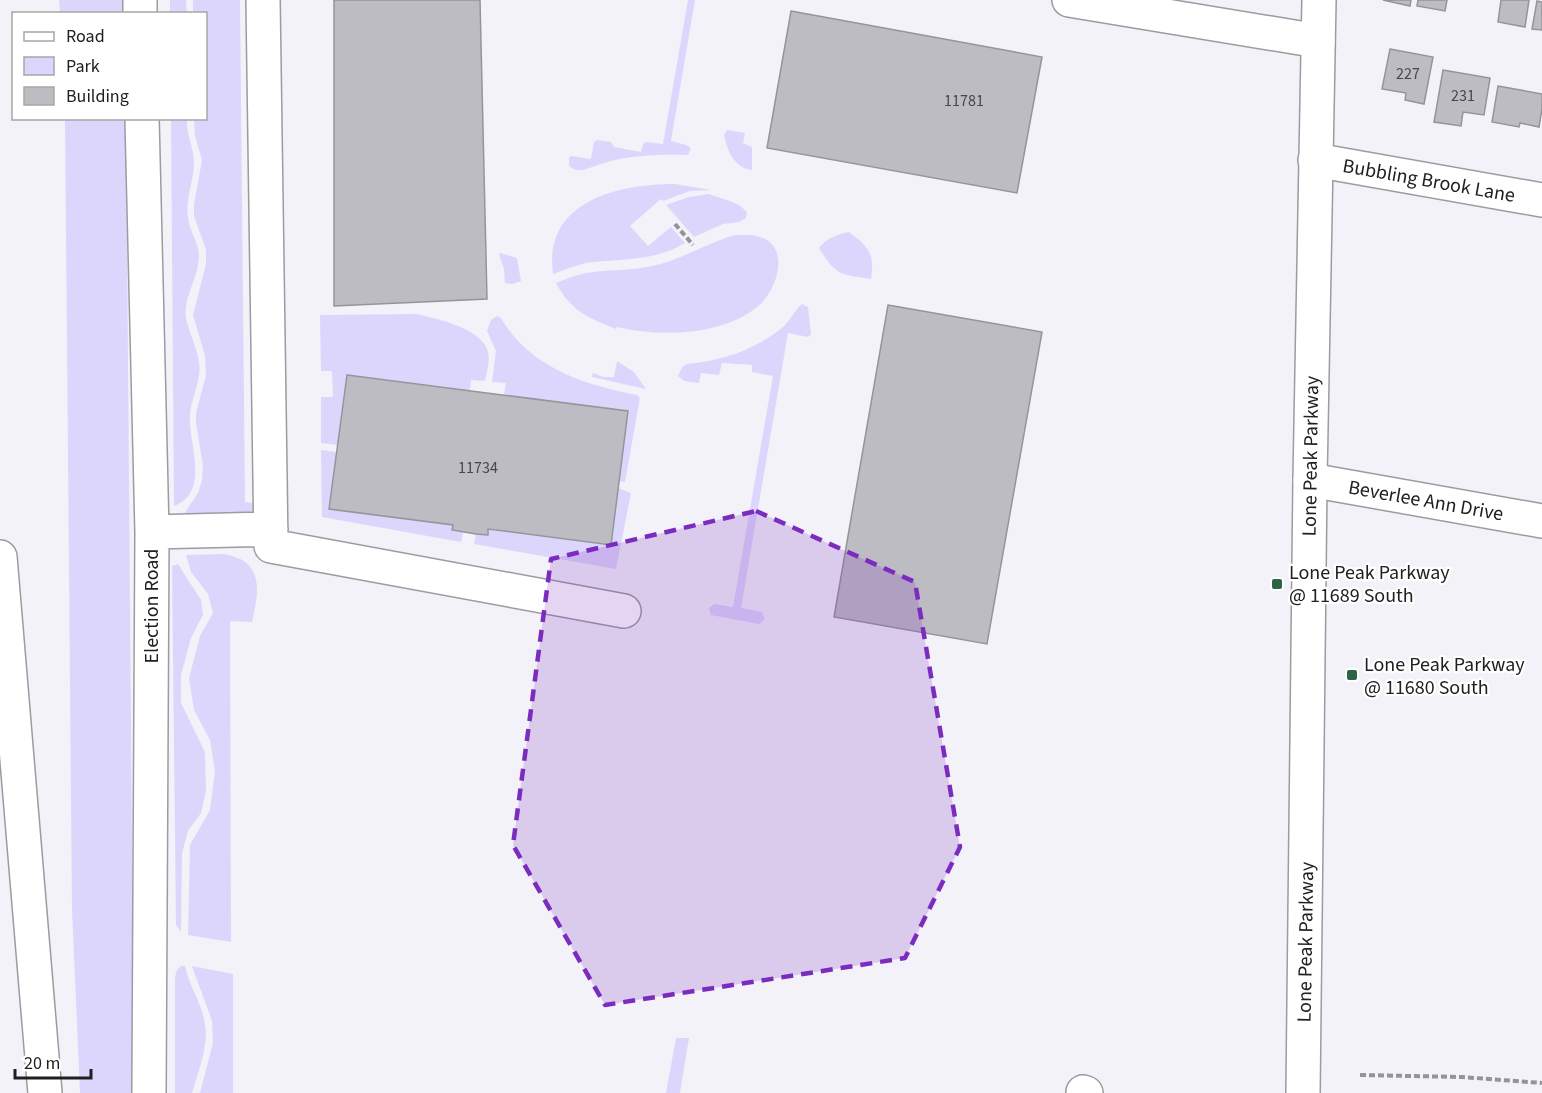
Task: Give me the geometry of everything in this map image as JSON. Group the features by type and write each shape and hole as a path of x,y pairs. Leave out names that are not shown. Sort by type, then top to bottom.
{"main road":[{"path":"263,0 271,546 624,611"},
{"path":"1069,0 1318,41"},
{"name":"Lone Peak Parkway","path":"1303,1093 1318,0"},
{"name":"Election Road","path":"142,120 152,532 149,1093"},
{"name":"Bubbling Brook Lane","path":"1315,160 1542,200"},
{"name":"Beverlee Ann Drive","path":"1310,480 1542,521"},
{"path":"152,532 271,530"},
{"path":"0,544 0,632"},
{"path":"0,557 45,1093"}],"path":[{"path":"675,224 693,245"},
{"path":"1360,1076 1462,1077 1542,1083"}],"highlighted area":[{"path":"756,511 915,582 960,847 905,958 605,1005 513,845 551,559"}],"green space":[{"path":"59,0 124,0 124,12 60,12"},
{"path":"170,0 186,0 187,12 170,12"},
{"path":"193,0 240,0 245,502 260,504 264,515 182,517 198,493 202,480 203,466 196,413 206,375 205,356 193,315 206,264 206,250 194,216 202,160 195,136 194,120 207,120 207,12 193,12"},
{"path":"688,0 695,0 671,141 691,148 688,155 641,156 606,162 582,170 575,170 569,166 571,156 591,159 594,142 597,140 611,142 614,147 641,152 646,142 663,144"},
{"path":"65,120 126,120 134,1093 80,1093 72,909"},
{"path":"171,120 187,120 194,163 188,217 199,256 197,272 187,302 186,318 197,351 200,369 190,415 195,479 192,490 185,499 174,506"},
{"path":"727,130 745,133 743,143 752,147 752,170 740,166 732,157 724,135"},
{"path":"675,184 711,190 690,191 663,201 661,199 630,226 648,246 671,227 685,243 652,256 589,263 553,274 553,249 560,229 572,213 609,193 630,188"},
{"path":"708,194 739,205 747,212 746,218 739,222 723,224 694,237 666,205 689,197"},
{"path":"849,232 869,252 872,263 871,279 840,272 830,264 819,248 832,237"},
{"path":"735,235 755,236 767,240 778,255 777,275 769,294 756,308 725,324 707,329 671,333 617,327 616,329 574,307 556,283 587,273 652,266 684,256"},
{"path":"500,253 517,258 521,281 513,284 505,283"},
{"path":"802,304 808,307 811,334 808,337 788,333 741,608 762,612 765,619 759,624 711,615 709,608 714,604 733,607 773,376 752,372 752,365 722,363 719,375 701,373 699,383 684,381 678,376 682,367 687,364 726,357 763,341 784,326"},
{"path":"417,314 456,325 482,341 489,357 485,381 471,380 470,391 347,375 338,445 321,443 321,397 333,397 332,371 321,371 320,315"},
{"path":"497,316 527,350 560,372 598,386 637,395 640,398 625,482 619,481 628,411 504,395 506,383 492,382 496,351 487,331 491,320"},
{"path":"617,361 634,372 646,389 592,377 593,373 603,377 614,377"},
{"path":"321,450 337,452 330,509 453,525 452,530 463,532 461,542 322,517"},
{"path":"618,488 631,493 616,569 474,544 476,534 487,535 488,529 610,545"},
{"path":"225,554 242,560 250,567 257,590 252,622 230,621 231,942 188,935 190,845 210,810 215,771 210,740 194,710 189,678 200,636 213,613 208,594 191,572 186,555"},
{"path":"178,564 201,600 203,615 191,638 181,675 181,703 205,752 206,791 201,813 188,831 182,853 181,932 176,925 172,566"},
{"path":"181,966 185,966 201,1009 206,1032 206,1041 192,1093 175,1093 175,977"},
{"path":"192,966 233,974 233,1093 200,1093 213,1043 212,1021"},
{"path":"676,1038 689,1038 680,1093 666,1093"}],"building":[{"path":"334,0 480,0 487,299 334,306"},
{"path":"1383,0 1411,0 1410,6"},
{"path":"1418,0 1447,0 1445,11 1417,6"},
{"path":"1501,0 1529,0 1525,27 1498,22"},
{"path":"1537,1 1542,2 1542,30 1532,29"},
{"path":"791,11 1042,57 1017,193 767,148"},
{"path":"1390,49 1433,57 1424,104 1405,100 1406,93 1382,89"},
{"path":"1443,70 1490,78 1484,115 1463,112 1461,126 1434,122"},
{"path":"1498,86 1542,94 1539,127 1520,123 1519,127 1492,122"},
{"path":"888,305 1042,332 987,644 834,617"},
{"path":"347,375 628,411 611,545 488,529 488,535 476,534 452,530 453,525 329,509"}],"place":[{"name":"Lone Peak Parkway @ 11689 South","path":"1277,584"},
{"name":"Lone Peak Parkway @ 11680 South","path":"1352,675"}]}
